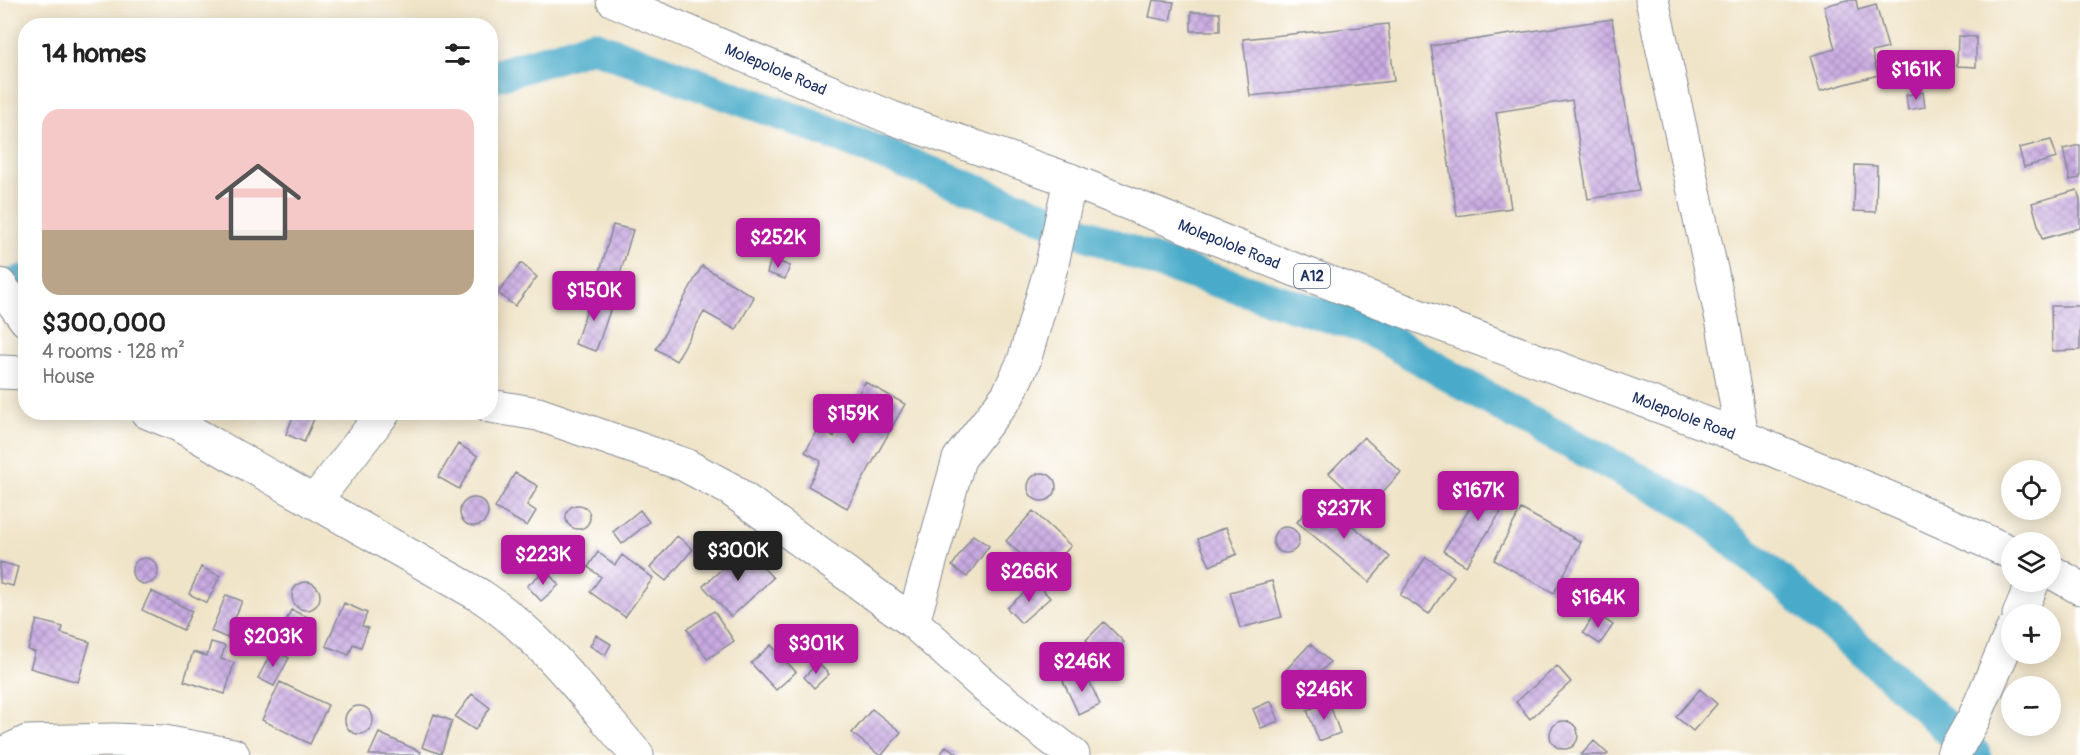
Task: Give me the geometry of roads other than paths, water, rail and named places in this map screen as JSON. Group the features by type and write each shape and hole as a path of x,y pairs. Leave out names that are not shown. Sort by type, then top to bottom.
{"street":[{"name":"Molepolole Road","path":"613,0 892,118 1070,180 1293,269 1742,437 1901,503 2001,548"},
{"path":"1652,0 1723,324 1742,437"},
{"path":"913,622 959,459 1008,394 1024,361 1052,264 1070,180"},
{"path":"0,285 18,309"},
{"path":"0,372 18,373"},
{"path":"498,407 538,414 685,465 730,489 913,622 988,689 1073,755"},
{"path":"167,420 481,596 507,613 529,633 637,755"},
{"path":"314,502 378,420"},
{"path":"2061,577 2080,588"},
{"path":"1953,755 1974,718 2001,656"},
{"path":"9,742 114,740 164,742 233,755"}],"waterway":[{"path":"498,75 593,46 805,123 1157,262 1369,329 1517,415 1697,510 1896,680 1975,755"},
{"path":"0,290 18,283"}]}
